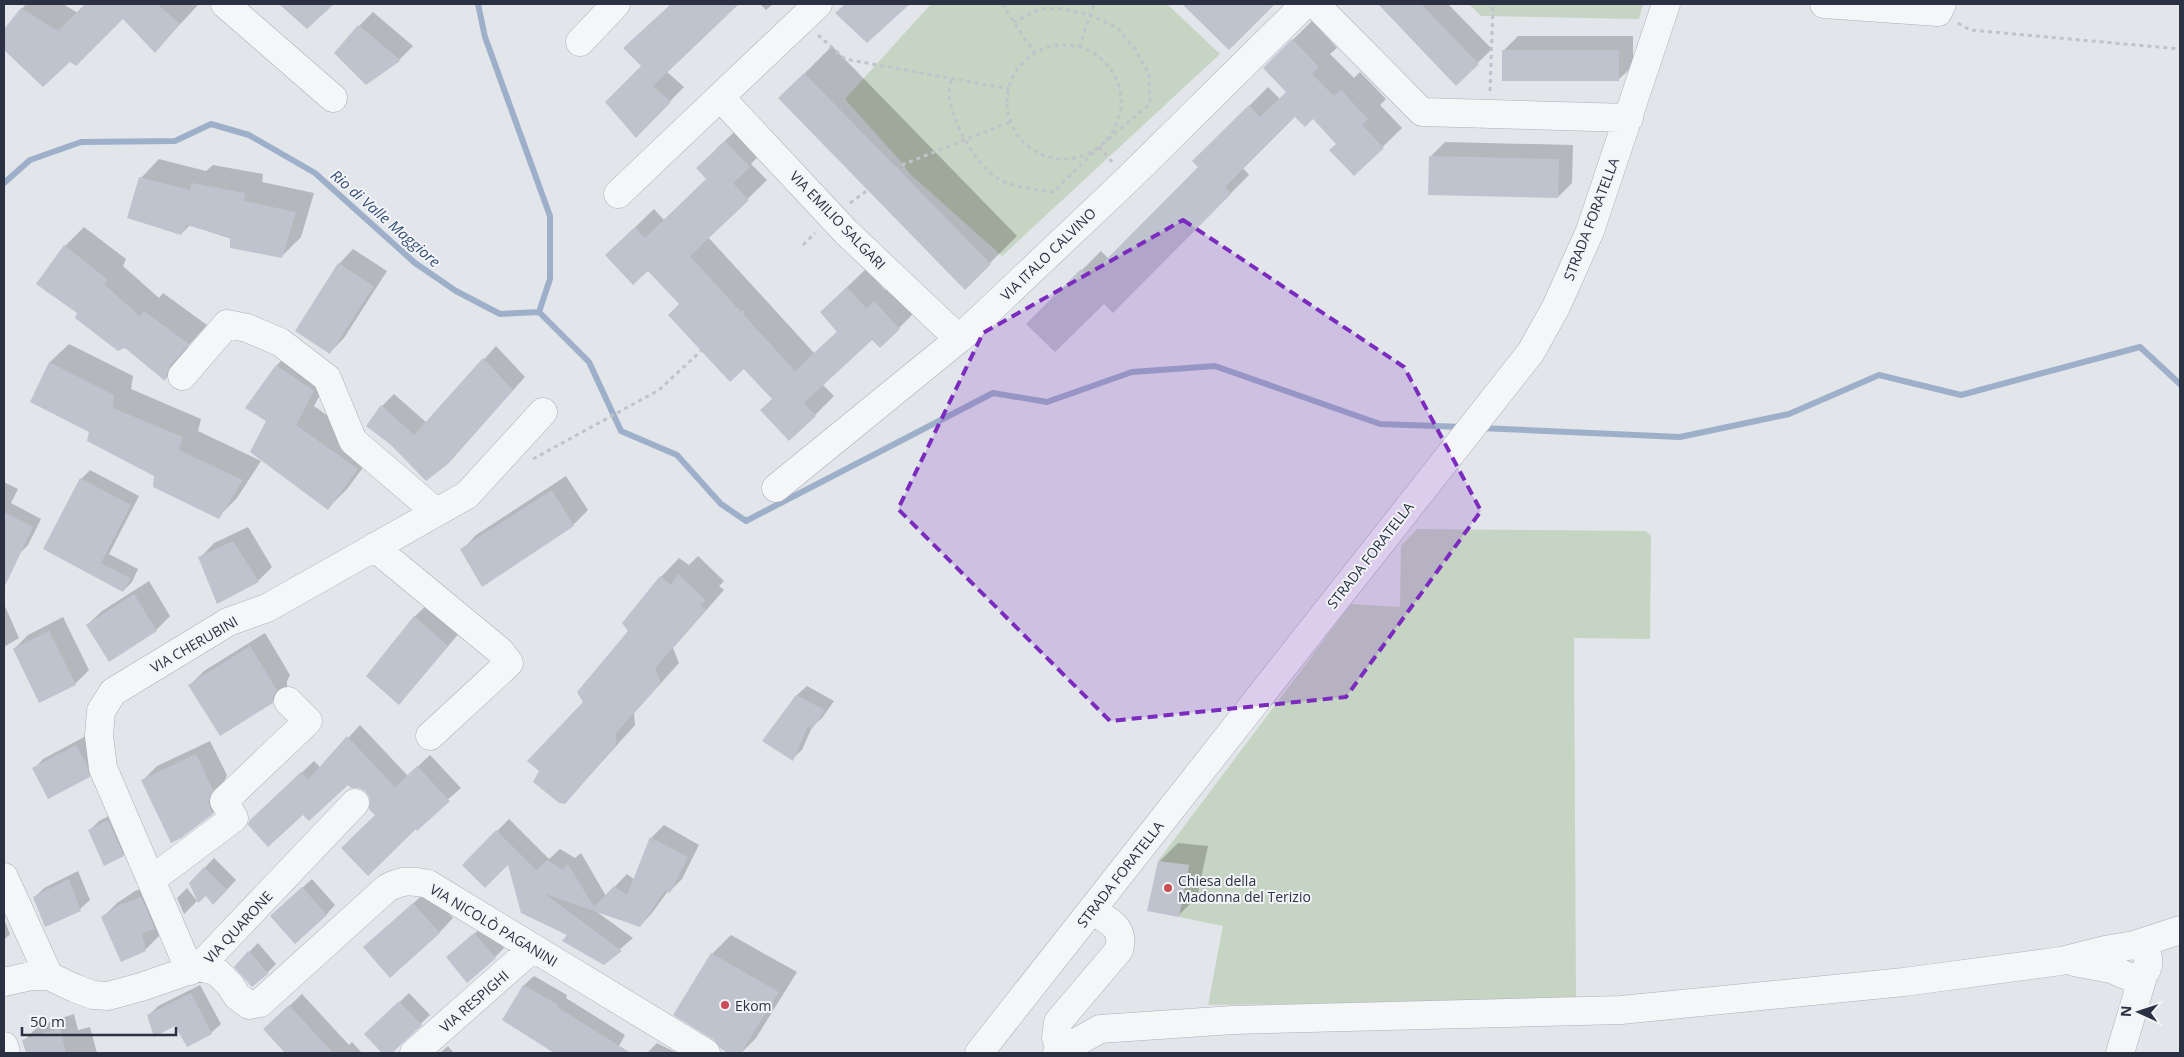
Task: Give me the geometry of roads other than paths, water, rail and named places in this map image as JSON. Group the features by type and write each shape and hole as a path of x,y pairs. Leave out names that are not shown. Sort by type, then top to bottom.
{"street":[{"path":"225,4 333,98"},
{"path":"580,42 616,4"},
{"name":"VIA ITALO CALVINO","path":"776,488 959,339 1128,179 1305,4"},
{"path":"1315,4 1422,112 1629,118"},
{"name":"STRADA FORATELLA","path":"979,1053 1530,352 1556,307 1590,231 1666,4"},
{"path":"1824,4 1940,8"},
{"path":"618,194 810,12"},
{"name":"VIA EMILIO SALGARI","path":"720,97 846,232 959,339"},
{"path":"182,376 227,324 247,328 280,342 326,378 353,441 436,512"},
{"name":"VIA CHERUBINI","path":"195,969 151,880 103,768 99,736 101,711 113,692 228,622 267,608 467,495 543,412"},
{"path":"374,547 500,651 509,663 430,736"},
{"path":"151,880 234,818 224,801 308,721 288,701"},
{"name":"VIA QUARONE","path":"4,982 31,976 49,976 93,995 108,996 195,969 354,803"},
{"path":"4,877 49,976"},
{"name":"VIA NICOLÒ PAGANINI","path":"195,969 216,971 230,985 237,996 249,1005 260,1003 387,888 400,881 412,880 428,884 706,1053"},
{"path":"1092,910 1116,926 1122,938 1119,950 1058,1022 1056,1038 1059,1052 1100,1029 1233,1020 1621,1010 1904,982 2061,961 2155,962 2180,940"},
{"path":"2119,1053 2133,963 2180,930"},
{"name":"VIA RESPIGHI","path":"414,1053 533,948"},
{"path":"4,1046 6,1053"}],"waterway":[{"name":"Rio di Valle Maggiore","path":"4,183 30,160 81,142 175,141 211,124 249,135 315,173 415,263 456,291 500,314 539,312 550,279 550,216 485,37 478,4"},
{"path":"539,312 589,362 621,431 677,455 721,504 746,521 993,393 1047,402 1132,372 1215,366 1380,424 1463,427"},
{"path":"1480,428 1680,437 1789,414 1879,375 1961,395 2140,347 2180,384"}],"place":[{"name":"Chiesa della Madonna del Terizio","path":"1168,888"},
{"name":"Ekom","path":"725,1005"}]}
